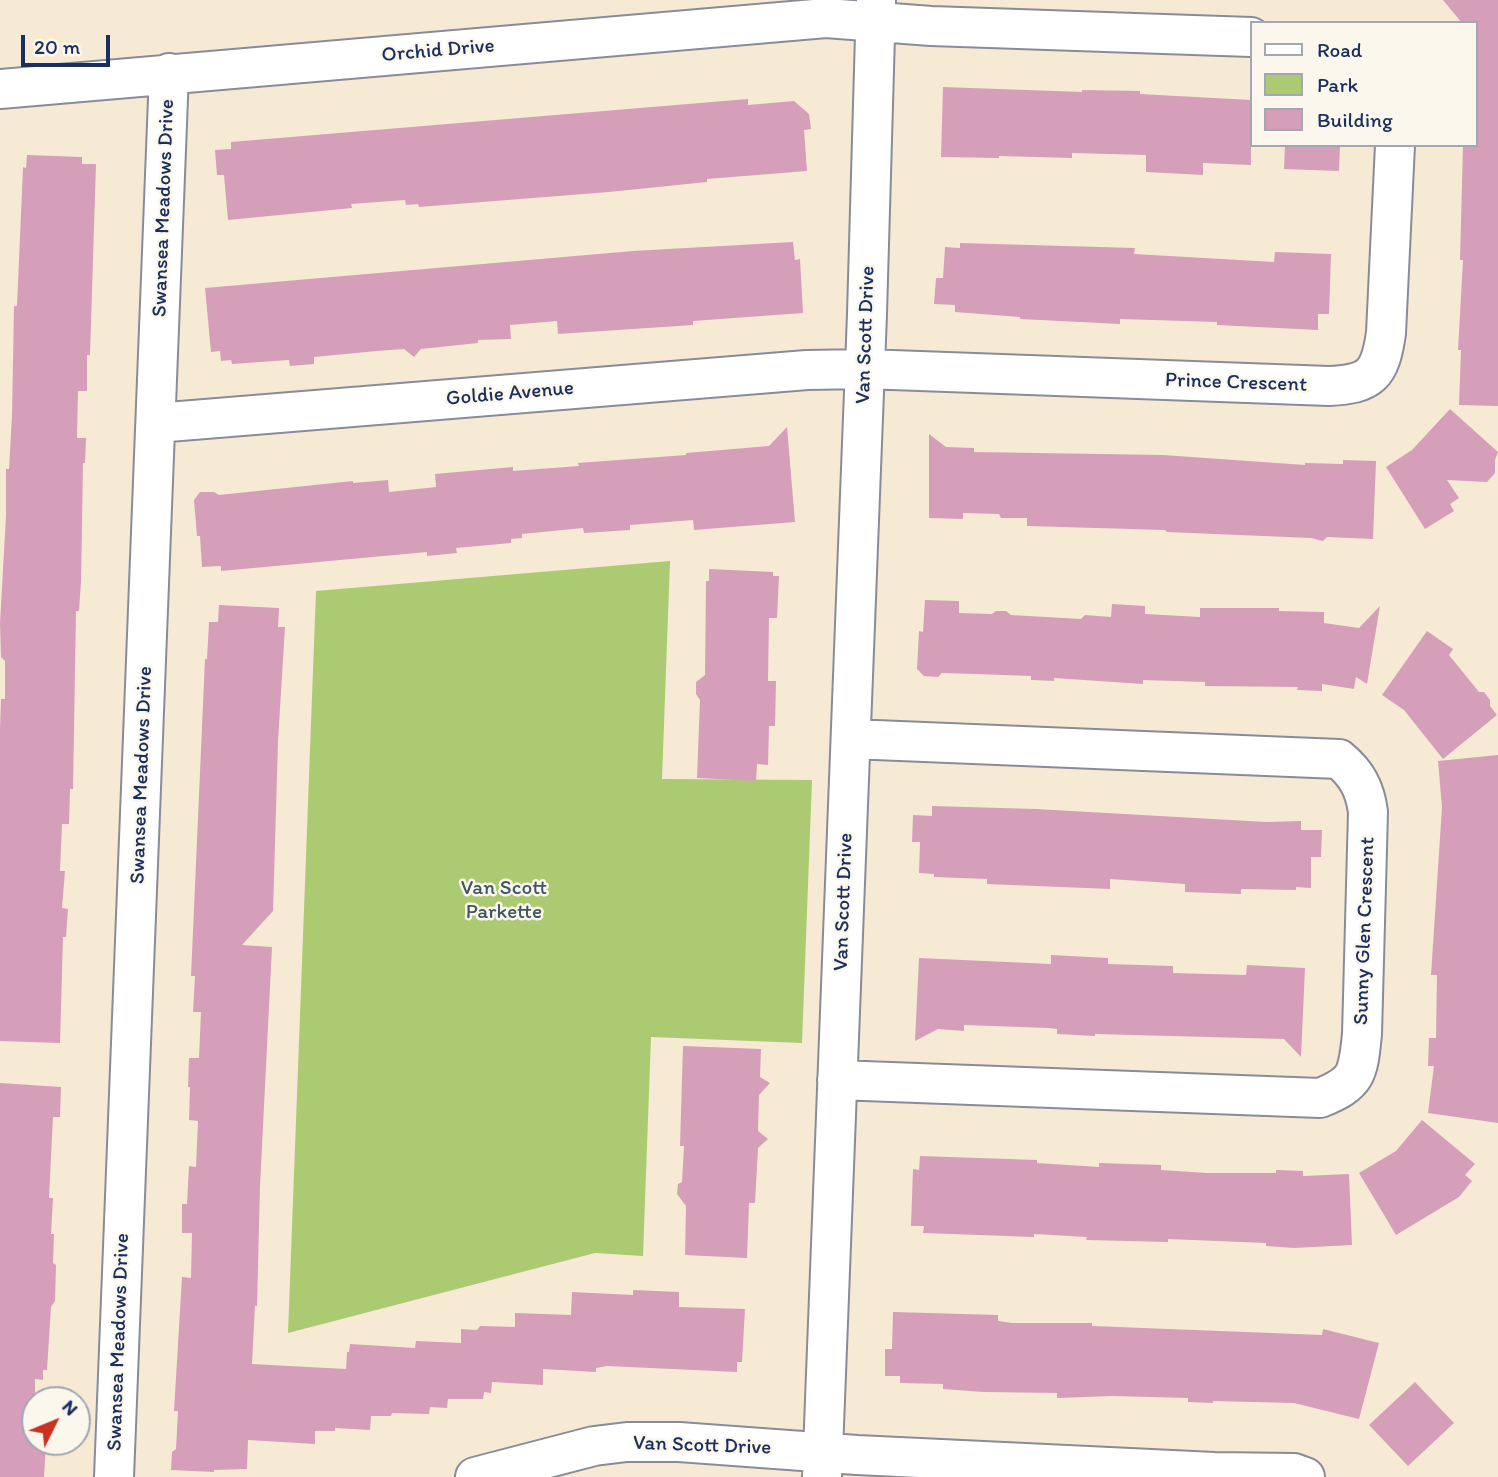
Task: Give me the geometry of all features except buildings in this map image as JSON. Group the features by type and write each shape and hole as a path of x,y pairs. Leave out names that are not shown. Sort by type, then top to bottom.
{"street":[{"path":"876,10 931,26 1250,37"},
{"name":"Orchid Drive","path":"0,89 826,18 876,10"},
{"name":"Van Scott Drive","path":"475,1477 594,1446 626,1442 679,1442 822,1464 865,369 876,10"},
{"name":"Swansea Meadows Drive","path":"114,1477 169,73"},
{"name":"Prince Crescent","path":"865,369 1353,385 1372,373 1383,358 1395,147"},
{"name":"Goldie Avenue","path":"156,423 793,371 865,369"},
{"name":"Sunny Glen Crescent","path":"837,1080 1320,1098 1348,1084 1358,1067 1362,1034 1368,813 1366,794 1359,780 1339,759 851,739"},
{"path":"822,1464 1293,1473 1305,1477"}],"green space":[{"name":"Van Scott Parkette","path":"670,561 662,779 812,780 802,1043 651,1037 643,1256 595,1253 288,1333 316,591"}]}
